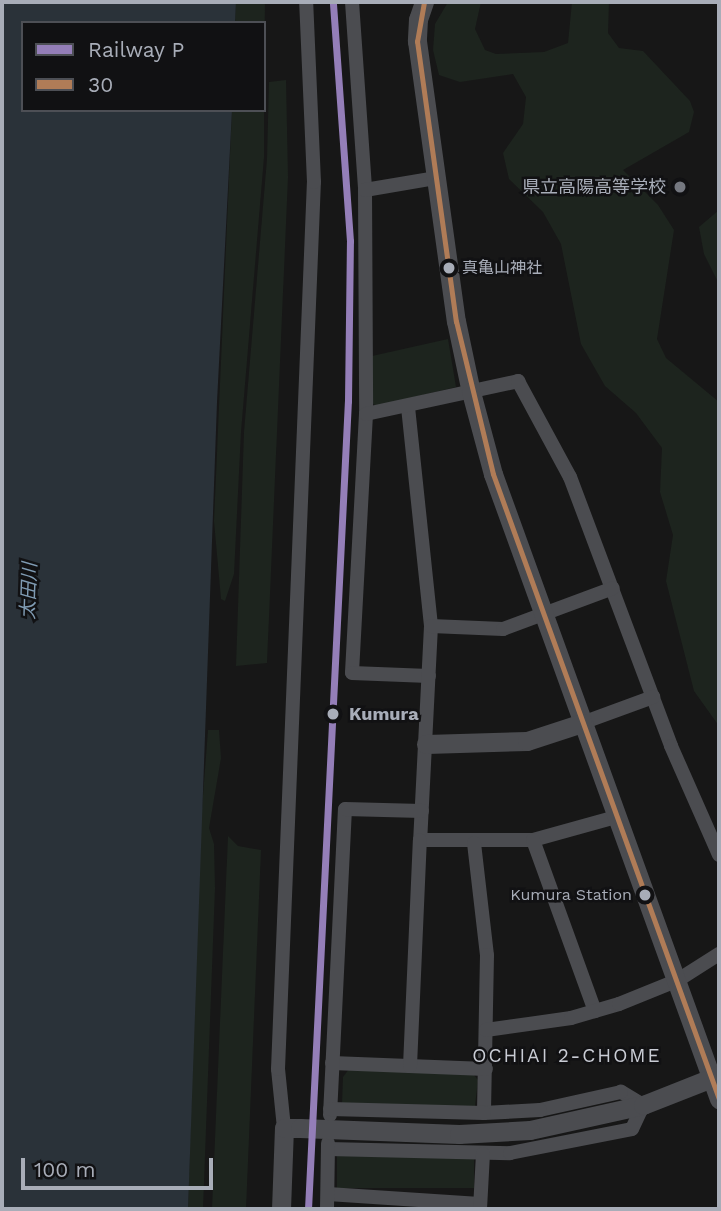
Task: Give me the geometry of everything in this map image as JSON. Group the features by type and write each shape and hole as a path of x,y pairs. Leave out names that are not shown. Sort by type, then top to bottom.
{"street":[{"path":"281,1209 292,1128 278,1069 314,181 306,2"},
{"path":"352,2 365,190 366,414 352,673 429,676"},
{"path":"424,2 418,19 417,41 435,178 471,392 493,474 616,817 715,1077 719,1099"},
{"path":"365,190 435,178"},
{"path":"366,414 518,381 570,477 653,697 719,852"},
{"path":"408,407 431,626 410,1066"},
{"path":"431,626 503,629 613,588"},
{"path":"426,744 527,741 653,697"},
{"path":"422,811 345,809 327,1202 480,1207 483,1154"},
{"path":"420,840 474,843 533,840 616,817"},
{"path":"533,840 595,1011"},
{"path":"474,843 487,955 484,1113"},
{"path":"486,1030 528,1026 595,1011 678,980 719,954"},
{"path":"332,1063 486,1069"},
{"path":"292,1128 459,1134 530,1130 643,1105 715,1077"},
{"path":"330,1109 484,1113 540,1110 621,1092 643,1105"},
{"path":"328,1149 483,1154 584,1140 632,1129 643,1105"}],"shaded area":[{"path":"236,2 265,2 265,21 235,21"},
{"path":"448,2 481,2 475,29 485,50 496,54 544,52 568,43 572,2 609,2 608,33 619,48 643,51 690,101 694,112 689,132 623,170 658,205 674,230 657,339 666,358 719,402 719,726 694,691 666,581 673,535 660,492 662,448 636,413 605,386 581,344 561,244 543,212 509,179 503,153 523,124 526,97 513,74 460,82 439,75 433,50 435,24"},
{"path":"286,80 288,177 267,663 236,666 244,432 267,159 269,82"},
{"path":"232,112 264,112 264,157 241,432 234,574 225,601 221,599 214,521"},
{"path":"719,210 719,284 704,254 699,227"},
{"path":"448,339 456,387 376,406 371,402 372,356"},
{"path":"208,730 219,730 221,758 209,828 214,844 215,888 203,1209 188,1209 199,848"},
{"path":"228,836 238,846 261,850 246,1209 212,1209"},
{"path":"349,1069 474,1075 478,1080 475,1106 342,1104 343,1077"},
{"path":"337,1156 474,1156 474,1188 337,1188"}],"water":[{"name":"太田川","path":"2,2 236,2 235,21 21,21 21,112 232,112 217,402 188,1209 2,1209"}],"rail line":[{"name":"P","path":"308,1209 348,401 350,241 333,2"}],"transit line":[{"name":"30","path":"424,2 417,41 456,321 493,474 719,1099"}],"place":[{"name":"県立高陽高等学校","path":"680,187"},
{"name":"真亀山神社","path":"449,268"},
{"name":"Kumura","path":"333,714"},
{"name":"Kumura Station","path":"645,895"}],"district":[{"name":"OCHIAI 2-CHOME","path":"567,1056"}]}
